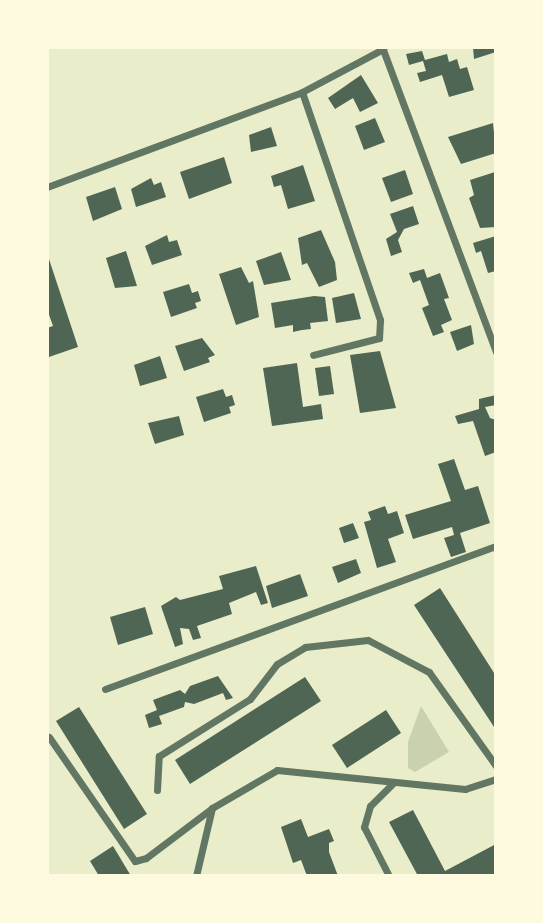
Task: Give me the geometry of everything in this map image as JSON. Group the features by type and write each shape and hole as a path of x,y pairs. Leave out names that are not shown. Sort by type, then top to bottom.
{"street":[{"path":"47,187 302,92 383,48 496,352"},
{"path":"302,92 380,320 379,338 313,355"},
{"path":"105,688 496,546"},
{"path":"48,737 135,861 146,858 212,808 277,770 465,789 495,772 429,672 368,640 305,647 277,664 250,699 159,756 157,790"},
{"path":"389,876 364,827 370,806 393,783"},
{"path":"196,876 212,808"}],"green space":[{"path":"421,706 449,752 415,772 408,768 408,742"}],"building":[{"path":"473,47 496,47 496,52 474,59"},
{"path":"422,51 425,60 447,54 449,62 457,59 460,69 467,67 474,90 449,97 442,75 420,82 417,73 426,71 423,61 409,65 406,54"},
{"path":"361,75 378,103 360,112 353,98 335,109 328,98"},
{"path":"375,118 385,142 364,150 355,126"},
{"path":"493,123 496,153 461,164 448,137"},
{"path":"271,127 277,146 251,152 249,135"},
{"path":"224,157 232,183 189,199 180,172"},
{"path":"303,165 315,201 288,209 281,185 274,187 271,176"},
{"path":"405,170 413,194 391,202 382,178"},
{"path":"495,172 496,227 480,228 469,198 474,195 470,180"},
{"path":"151,178 154,185 161,182 166,197 136,207 131,189"},
{"path":"115,187 122,209 93,221 86,197"},
{"path":"413,206 419,224 404,229 398,240 402,252 391,256 386,239 397,232 390,214"},
{"path":"321,230 335,262 337,280 319,287 307,263 302,265 298,238"},
{"path":"167,235 169,242 177,240 182,255 152,265 145,246"},
{"path":"496,236 496,271 488,273 481,251 476,253 473,243"},
{"path":"126,251 137,286 115,288 106,258"},
{"path":"281,252 291,280 264,285 256,261"},
{"path":"47,253 78,347 49,357 47,328 53,326 47,309"},
{"path":"241,267 249,283 253,281 259,317 236,325 219,274"},
{"path":"424,269 427,278 440,273 449,298 444,299 452,320 441,325 444,332 433,336 422,308 429,305 420,280 413,283 409,273"},
{"path":"189,284 192,293 198,291 201,301 195,303 197,308 171,317 163,292"},
{"path":"354,293 361,319 336,323 332,298"},
{"path":"314,296 325,297 328,321 310,323 311,329 293,332 293,325 275,328 271,303"},
{"path":"471,325 474,344 457,351 450,332"},
{"path":"202,338 215,355 208,358 210,362 184,371 175,346"},
{"path":"380,351 396,408 360,413 350,355"},
{"path":"160,356 167,378 140,386 134,365"},
{"path":"297,363 303,407 321,404 323,419 272,426 263,368"},
{"path":"330,366 334,394 319,396 315,368"},
{"path":"223,389 226,397 232,395 235,405 229,407 231,413 204,422 196,397"},
{"path":"496,395 496,405 485,407 490,418 496,420 496,452 485,456 473,421 458,424 455,416 479,409 479,399"},
{"path":"179,416 184,435 155,444 148,423"},
{"path":"454,459 465,490 478,486 490,523 460,533 466,552 451,557 444,538 454,535 452,527 413,539 405,515 451,501 438,464"},
{"path":"385,506 388,514 397,511 404,533 388,539 396,562 377,568 364,522 371,520 368,512"},
{"path":"353,523 359,538 344,543 339,528"},
{"path":"356,559 361,573 338,583 332,567"},
{"path":"256,566 268,603 261,605 256,592 229,603 232,614 197,626 201,638 193,640 189,629 180,628 183,644 175,647 161,606 176,597 180,600 223,589 219,576"},
{"path":"300,574 308,596 272,608 266,586"},
{"path":"440,588 496,676 496,730 414,605"},
{"path":"145,607 153,634 118,645 110,617"},
{"path":"218,676 233,698 226,700 223,693 194,704 185,702 184,707 159,716 162,724 149,728 145,715 157,710 153,700 180,690 185,694 190,686"},
{"path":"305,677 321,701 190,784 175,760"},
{"path":"79,707 147,814 124,829 56,721"},
{"path":"386,710 401,733 347,768 332,745"},
{"path":"413,810 445,871 496,844 496,876 418,876 389,822"},
{"path":"301,819 308,837 329,829 334,841 329,843 329,852 338,876 307,876 301,860 293,863 281,827"},
{"path":"113,846 131,876 99,876 90,861"}]}
